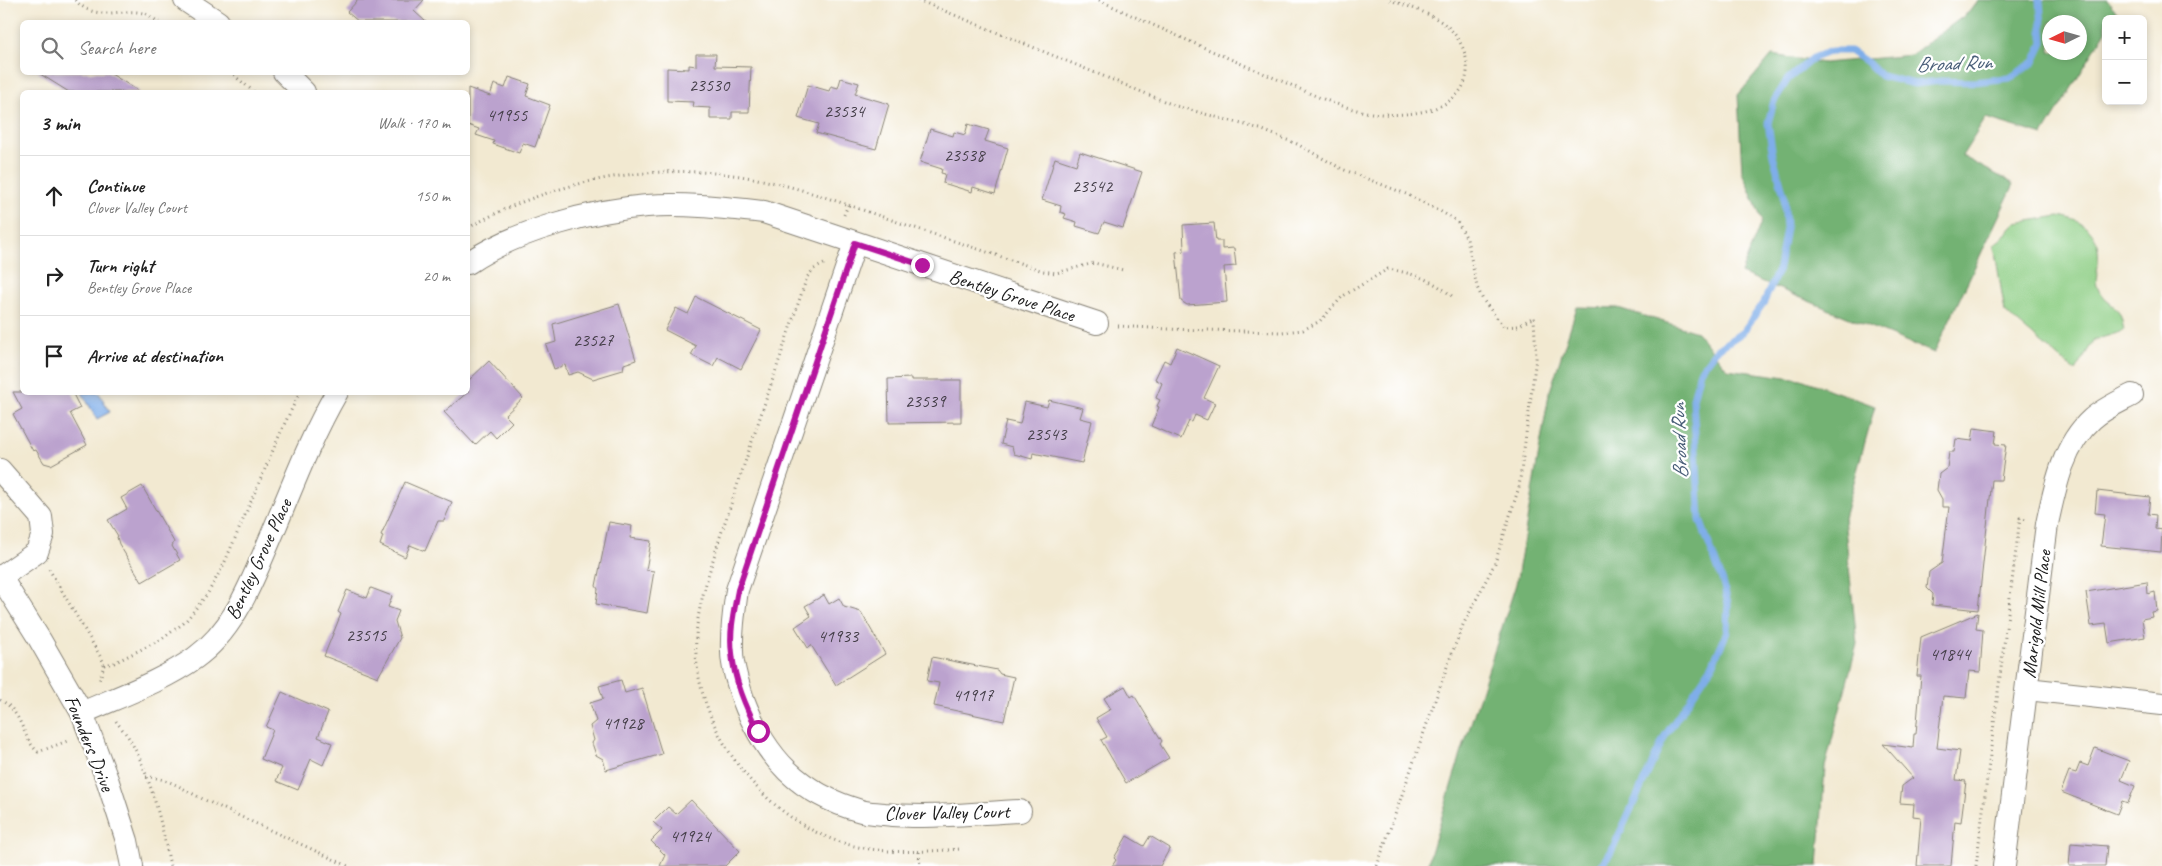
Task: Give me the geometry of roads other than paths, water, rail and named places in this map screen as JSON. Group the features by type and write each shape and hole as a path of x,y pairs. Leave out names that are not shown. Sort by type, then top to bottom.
{"street":[{"path":"185,0 215,20"},
{"path":"287,75 302,90"},
{"name":"Bentley Grove Place","path":"470,262 483,253 527,234 603,212 647,206 709,206 764,212 1097,322"},
{"name":"Clover Valley Court","path":"846,240 738,590 732,629 732,645 737,682 748,712 762,741 785,770 812,791 862,812 900,816 1020,811"},
{"name":"Marigold Mill Place","path":"2004,866 2047,524 2057,479 2074,442 2092,418 2132,394"},
{"name":"Bentley Grove Place","path":"86,722 196,658 230,624 253,579 319,426 336,395"},
{"path":"0,470 41,517 43,534 37,552 1,576"},
{"name":"Founders Drive","path":"1,576 40,640 86,722 125,833 132,866"},
{"path":"2027,689 2162,704"}],"water":[{"path":"83,395 100,395 110,412 97,419"}],"waterway":[{"name":"Broad Run","path":"1600,866 1611,852 1665,736 1712,666 1727,632 1728,604 1723,582 1700,520 1693,399 1700,371 1716,350 1743,332 1764,302 1779,268 1786,228 1784,195 1773,156 1768,123 1774,101 1788,79 1813,58 1831,51 1850,51 1868,63 1881,76 1915,84 1941,81 1974,82 2010,78 2034,62 2043,43 2040,0"}]}
